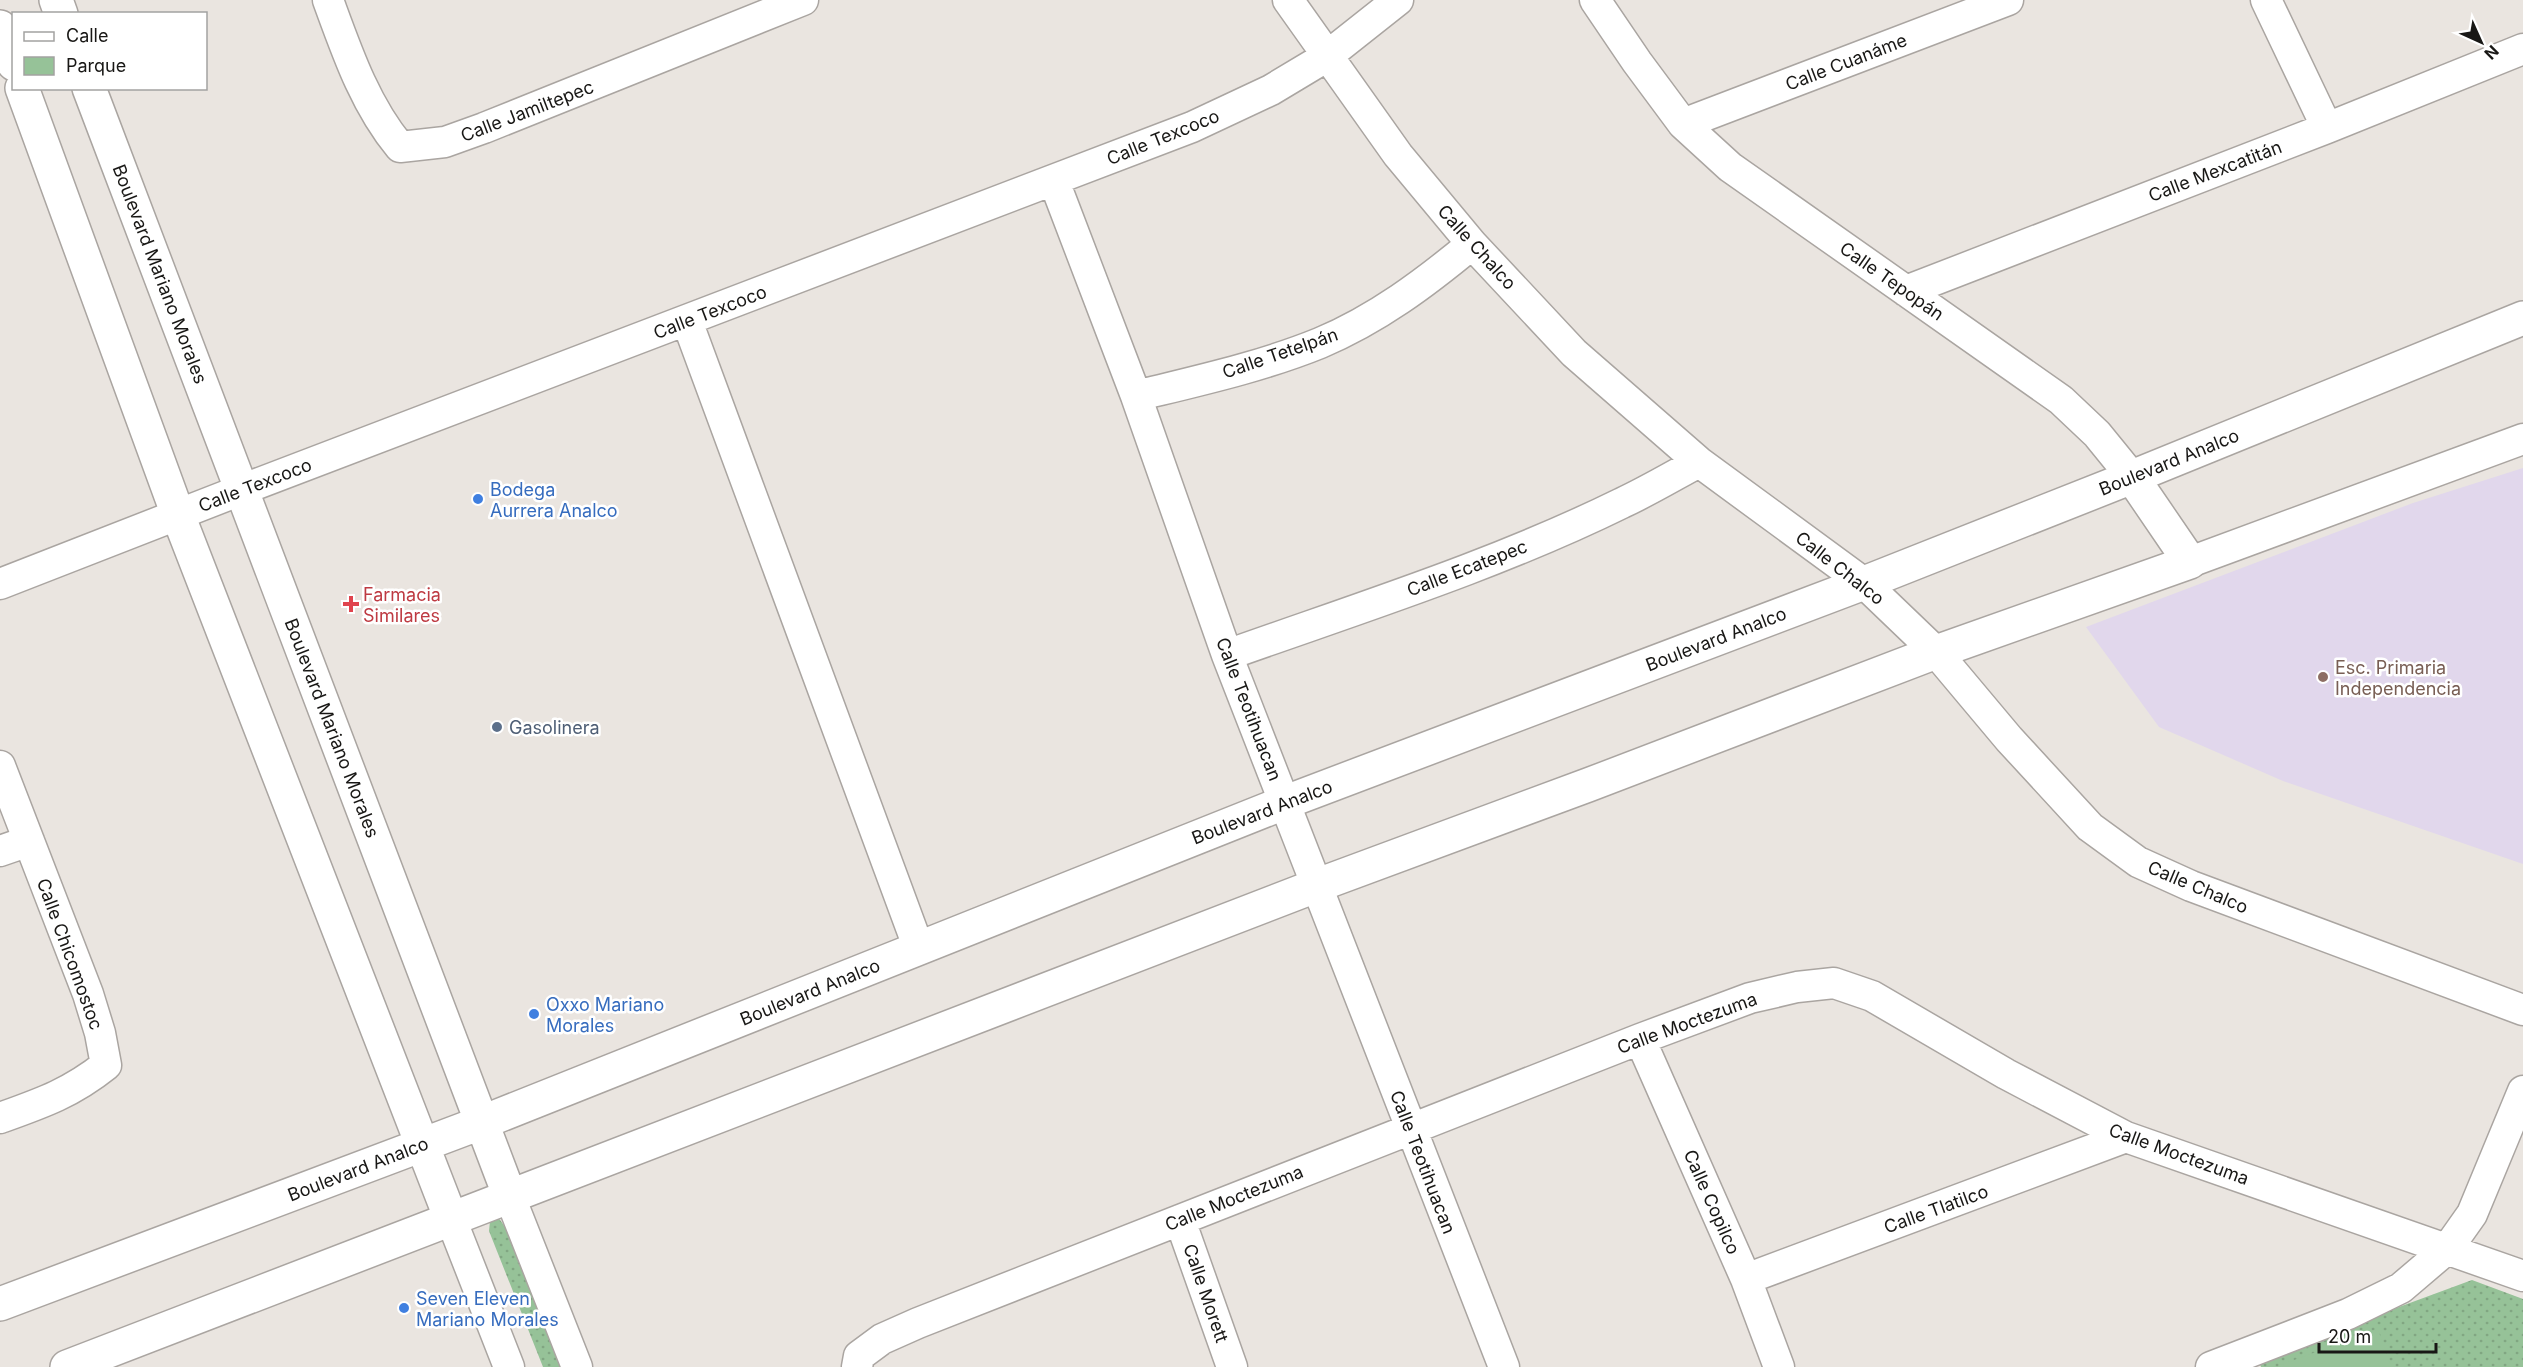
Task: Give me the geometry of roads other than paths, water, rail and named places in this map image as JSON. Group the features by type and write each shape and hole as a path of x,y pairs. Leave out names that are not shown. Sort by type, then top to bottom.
{"street":[{"name":"Calle Jamiltepec","path":"328,0 365,94 384,128 400,147 445,142 484,128 803,0"},
{"name":"Calle Chalco","path":"1288,0 1326,57 1398,154 1472,244 1574,353 1699,462 1864,583 1936,652 2057,793 2090,827 2138,862 2191,886 2523,1010"},
{"name":"Calle Texcoco","path":"0,584 1192,128 1271,90 1326,57 1398,0"},
{"name":"Calle Tepopán","path":"1595,0 1636,62 1683,124 1730,167 2061,400 2097,434 2132,477 2190,562"},
{"name":"Calle Cuanáme","path":"1683,124 2008,0"},
{"path":"2266,0 2327,128"},
{"path":"0,27 12,59"},
{"name":"Calle Mexcatitán","path":"1906,291 2327,128 2523,49"},
{"path":"23,90 178,515 421,1146 509,1367"},
{"name":"Boulevard Mariano Morales","path":"90,90 510,1197 577,1367"},
{"name":"Calle Teotihuacan","path":"1054,182 1136,396 1227,656 1286,802 1410,1129 1504,1367"},
{"name":"Calle Tetelpán","path":"1136,396 1259,363 1319,343 1374,315 1421,286 1472,244"},
{"name":"Boulevard Analco","path":"0,1304 421,1146 1286,802 1864,583 2523,318"},
{"path":"687,321 919,949"},
{"path":"67,1367 1317,885 1588,785 1936,652 2190,562 2523,439"},
{"name":"Calle Ecatepec","path":"1227,656 1416,588 1543,539 1622,503 1699,462"},
{"name":"Calle Chicomostoc","path":"0,766 88,994 100,1033 106,1065 85,1082 59,1096 0,1118"},
{"path":"0,852 29,841"},
{"name":"Calle Moctezuma","path":"857,1367 859,1356 882,1339 1410,1129 1750,998 1797,987 1834,983 1872,996 2006,1074 2126,1137 2523,1276"},
{"name":"Calle Copilco","path":"1640,1039 1746,1279 1779,1367"},
{"path":"2228,1364 2348,1314 2401,1288 2448,1248 2472,1215 2523,1091"},
{"name":"Calle Tlatilco","path":"1746,1279 2126,1137"},
{"name":"Calle Morett","path":"1180,1220 1232,1367"}],"place":[{"name":"Bodega Aurrera Analco","path":"478,499"},
{"name":"Farmacia Similares","path":"351,604"},
{"name":"Esc. Primaria Independencia","path":"2323,677"},
{"name":"Gasolinera","path":"497,727"},
{"name":"Oxxo Mariano Morales","path":"534,1014"},
{"name":"Seven Eleven Mariano Morales","path":"404,1308"}]}
